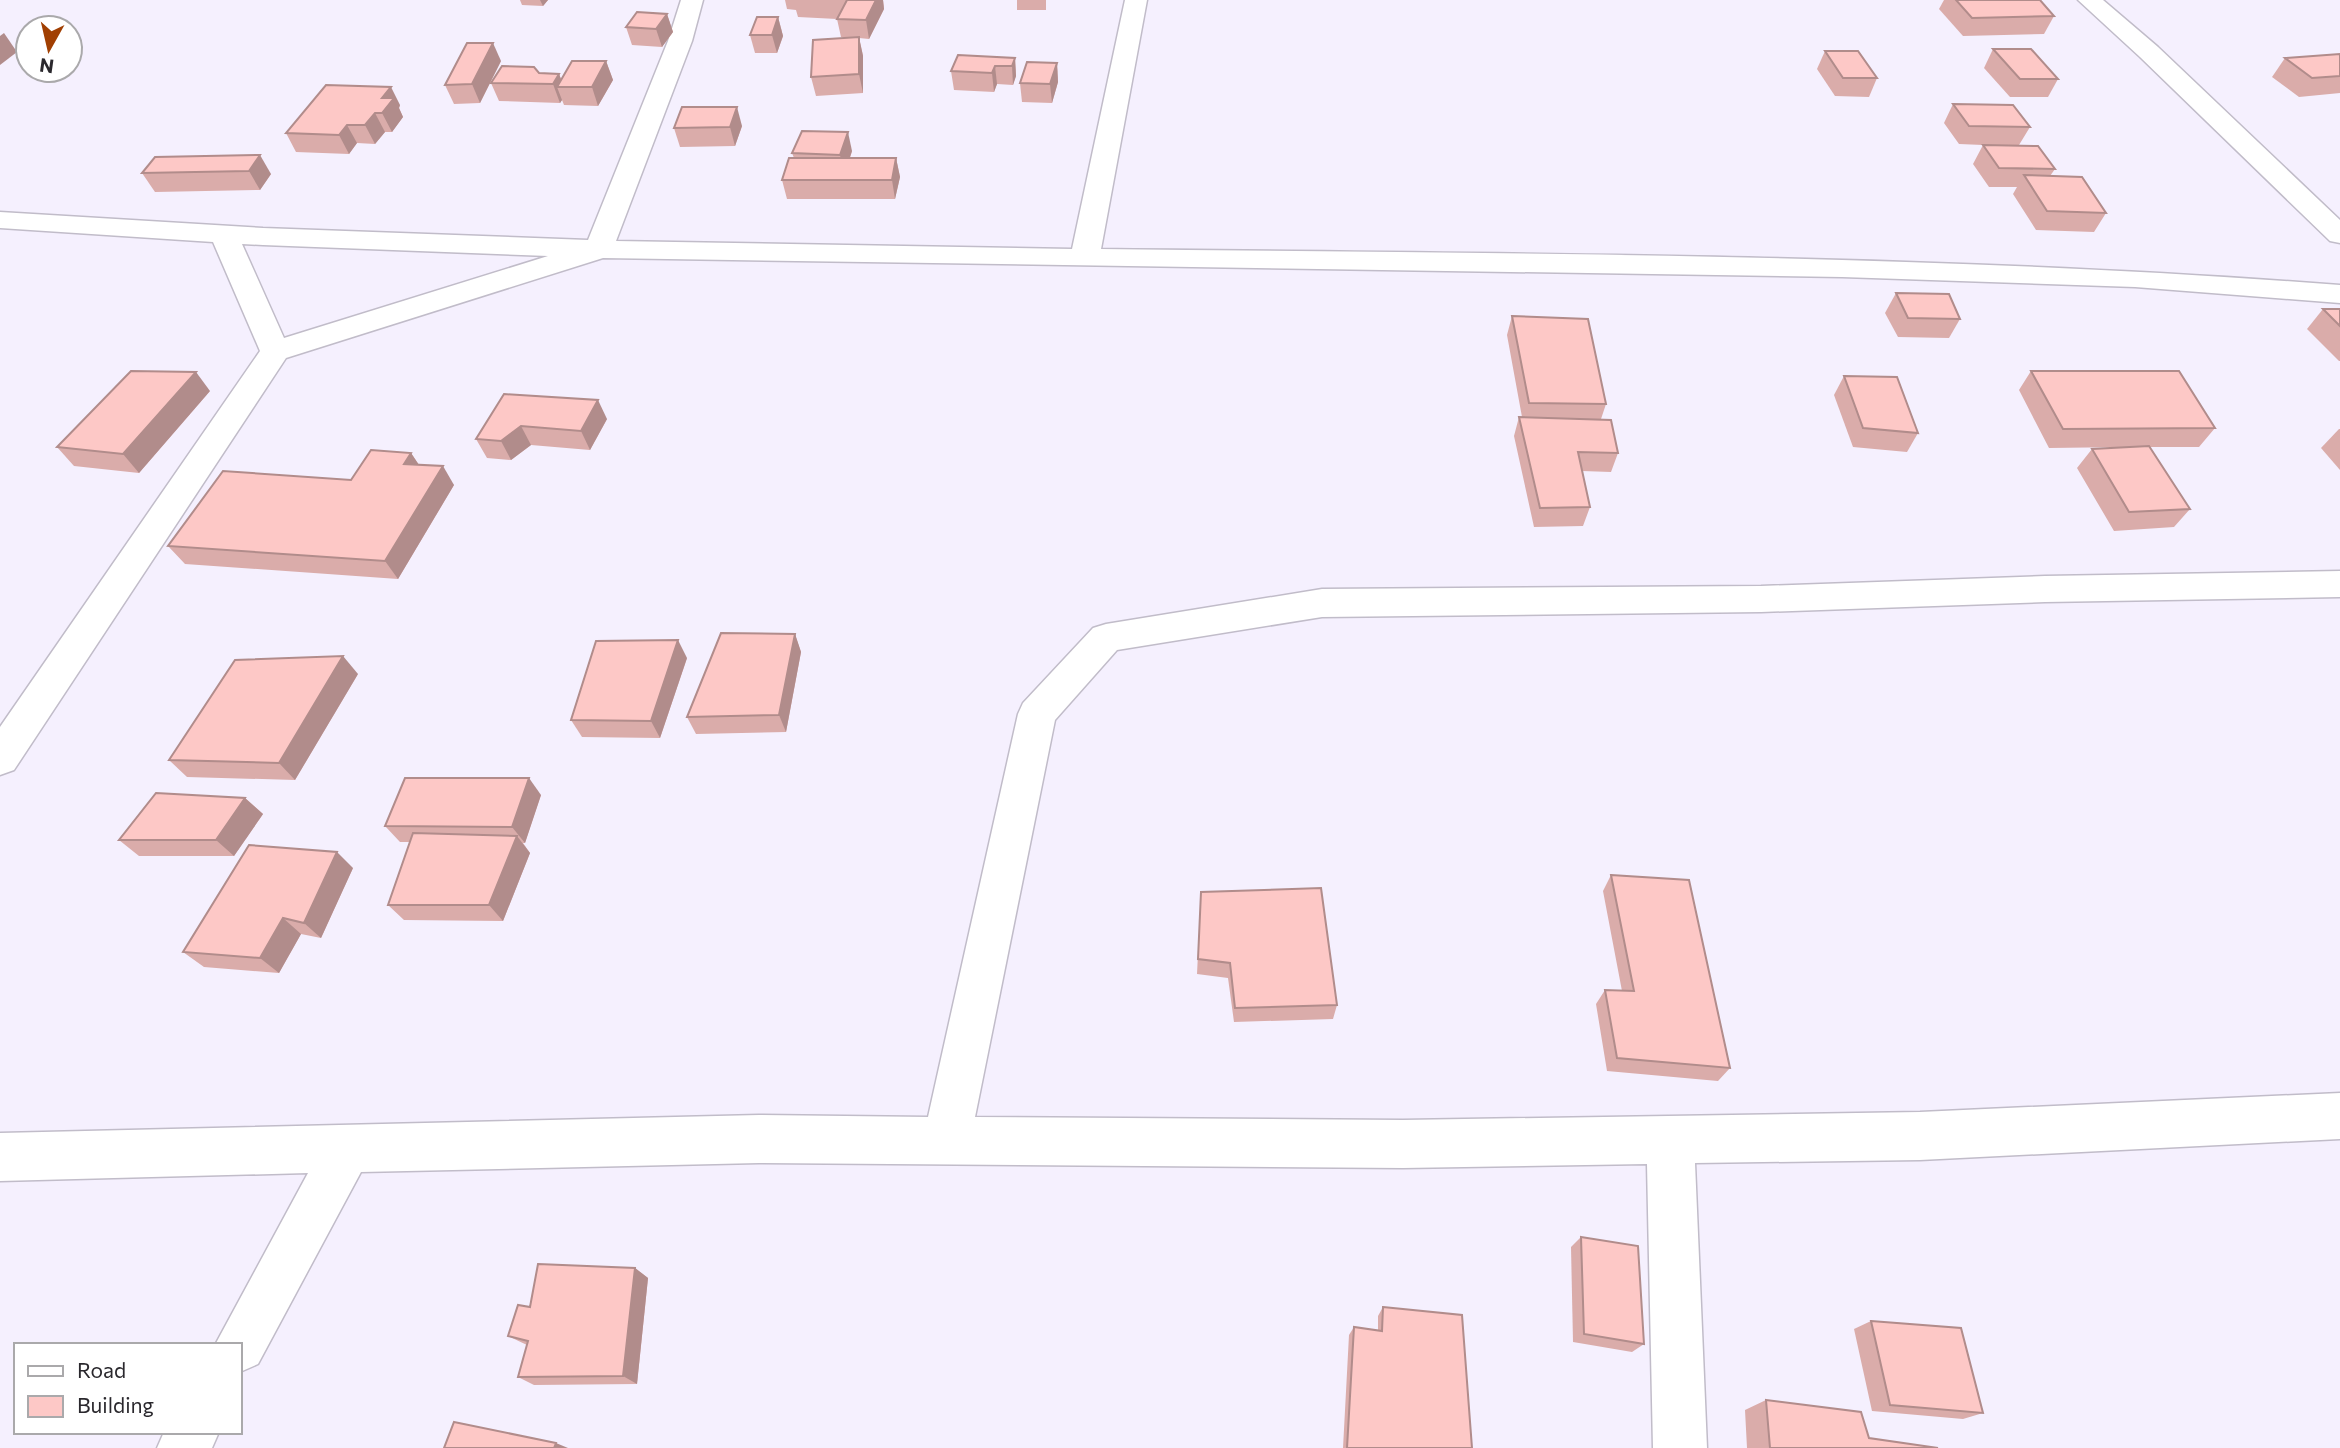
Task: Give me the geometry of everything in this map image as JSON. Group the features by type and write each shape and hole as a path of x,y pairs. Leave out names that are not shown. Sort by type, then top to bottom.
{"street":[{"path":"598,250 680,41 692,0"},
{"path":"1085,257 1136,0"},
{"path":"2089,0 2149,52 2340,235"},
{"path":"0,220 151,232 598,250 1447,260 2109,277 2340,294"},
{"path":"225,233 275,351"},
{"path":"0,759 275,351 598,250"},
{"path":"947,1140 1037,714 1106,638 1322,603 1761,599 2059,589 2340,584"},
{"path":"0,1157 759,1139 1403,1144 1920,1136 2340,1116"},
{"path":"1670,1139 1679,1448"},
{"path":"242,1343 348,1149"}],"building":[{"path":"847,0 876,0 866,20 837,19"},
{"path":"1956,0 2040,0 2054,16 1972,18"},
{"path":"637,12 667,14 656,29 626,27"},
{"path":"757,17 778,17 772,35 750,35"},
{"path":"859,37 859,74 811,77 813,40"},
{"path":"467,43 493,43 472,84 445,85"},
{"path":"1993,49 2031,49 2058,79 2020,79"},
{"path":"1825,51 1858,51 1877,78 1843,78"},
{"path":"2340,54 2340,76 2312,78 2285,58"},
{"path":"958,55 1015,58 1012,66 995,66 992,73 951,71"},
{"path":"572,61 606,61 592,87 557,87"},
{"path":"1027,62 1057,63 1050,84 1020,83"},
{"path":"502,66 534,67 539,73 559,74 553,84 491,83"},
{"path":"326,85 391,87 382,98 394,98 382,113 375,113 365,125 347,125 339,135 286,133"},
{"path":"1953,104 2013,105 2030,127 1969,126"},
{"path":"682,107 737,107 730,127 674,128"},
{"path":"802,131 848,132 840,155 792,153"},
{"path":"1983,145 2038,146 2055,169 1999,168"},
{"path":"260,155 249,171 142,173 155,157"},
{"path":"789,158 896,158 892,180 782,180"},
{"path":"2024,175 2082,177 2106,213 2047,211"},
{"path":"1896,293 1949,294 1960,319 1908,318"},
{"path":"2323,309 2340,309 2340,326"},
{"path":"1512,316 1588,319 1606,404 1529,403"},
{"path":"131,371 196,372 123,454 57,447"},
{"path":"2031,371 2179,371 2215,428 2063,429"},
{"path":"1844,376 1897,377 1918,433 1863,428"},
{"path":"504,394 598,400 581,431 521,426 501,441 476,439"},
{"path":"1519,417 1611,420 1618,453 1578,452 1590,507 1540,508"},
{"path":"2149,446 2190,509 2129,512 2092,449"},
{"path":"371,450 411,453 404,464 443,466 385,561 168,546 223,471 351,480"},
{"path":"721,633 795,634 779,715 687,717"},
{"path":"678,640 651,721 571,720 596,641"},
{"path":"343,656 279,763 169,760 235,660"},
{"path":"405,778 529,778 512,827 385,826"},
{"path":"156,793 245,798 216,840 119,840"},
{"path":"413,833 517,836 489,905 388,905"},
{"path":"249,845 337,852 304,923 283,918 260,958 183,952"},
{"path":"1611,875 1689,880 1730,1068 1617,1058 1605,990 1634,991"},
{"path":"1321,888 1337,1005 1235,1008 1230,963 1198,959 1201,892"},
{"path":"1581,1237 1638,1246 1644,1344 1584,1334"},
{"path":"538,1264 635,1268 623,1376 518,1377 528,1341 508,1336 518,1305 530,1307"},
{"path":"1383,1307 1462,1315 1472,1448 1347,1448 1354,1327 1382,1331"},
{"path":"1871,1321 1961,1328 1983,1413 1890,1405"},
{"path":"1766,1400 1861,1412 1869,1438 1938,1448 1770,1448"},
{"path":"454,1422 556,1443 554,1448 444,1448"}]}
